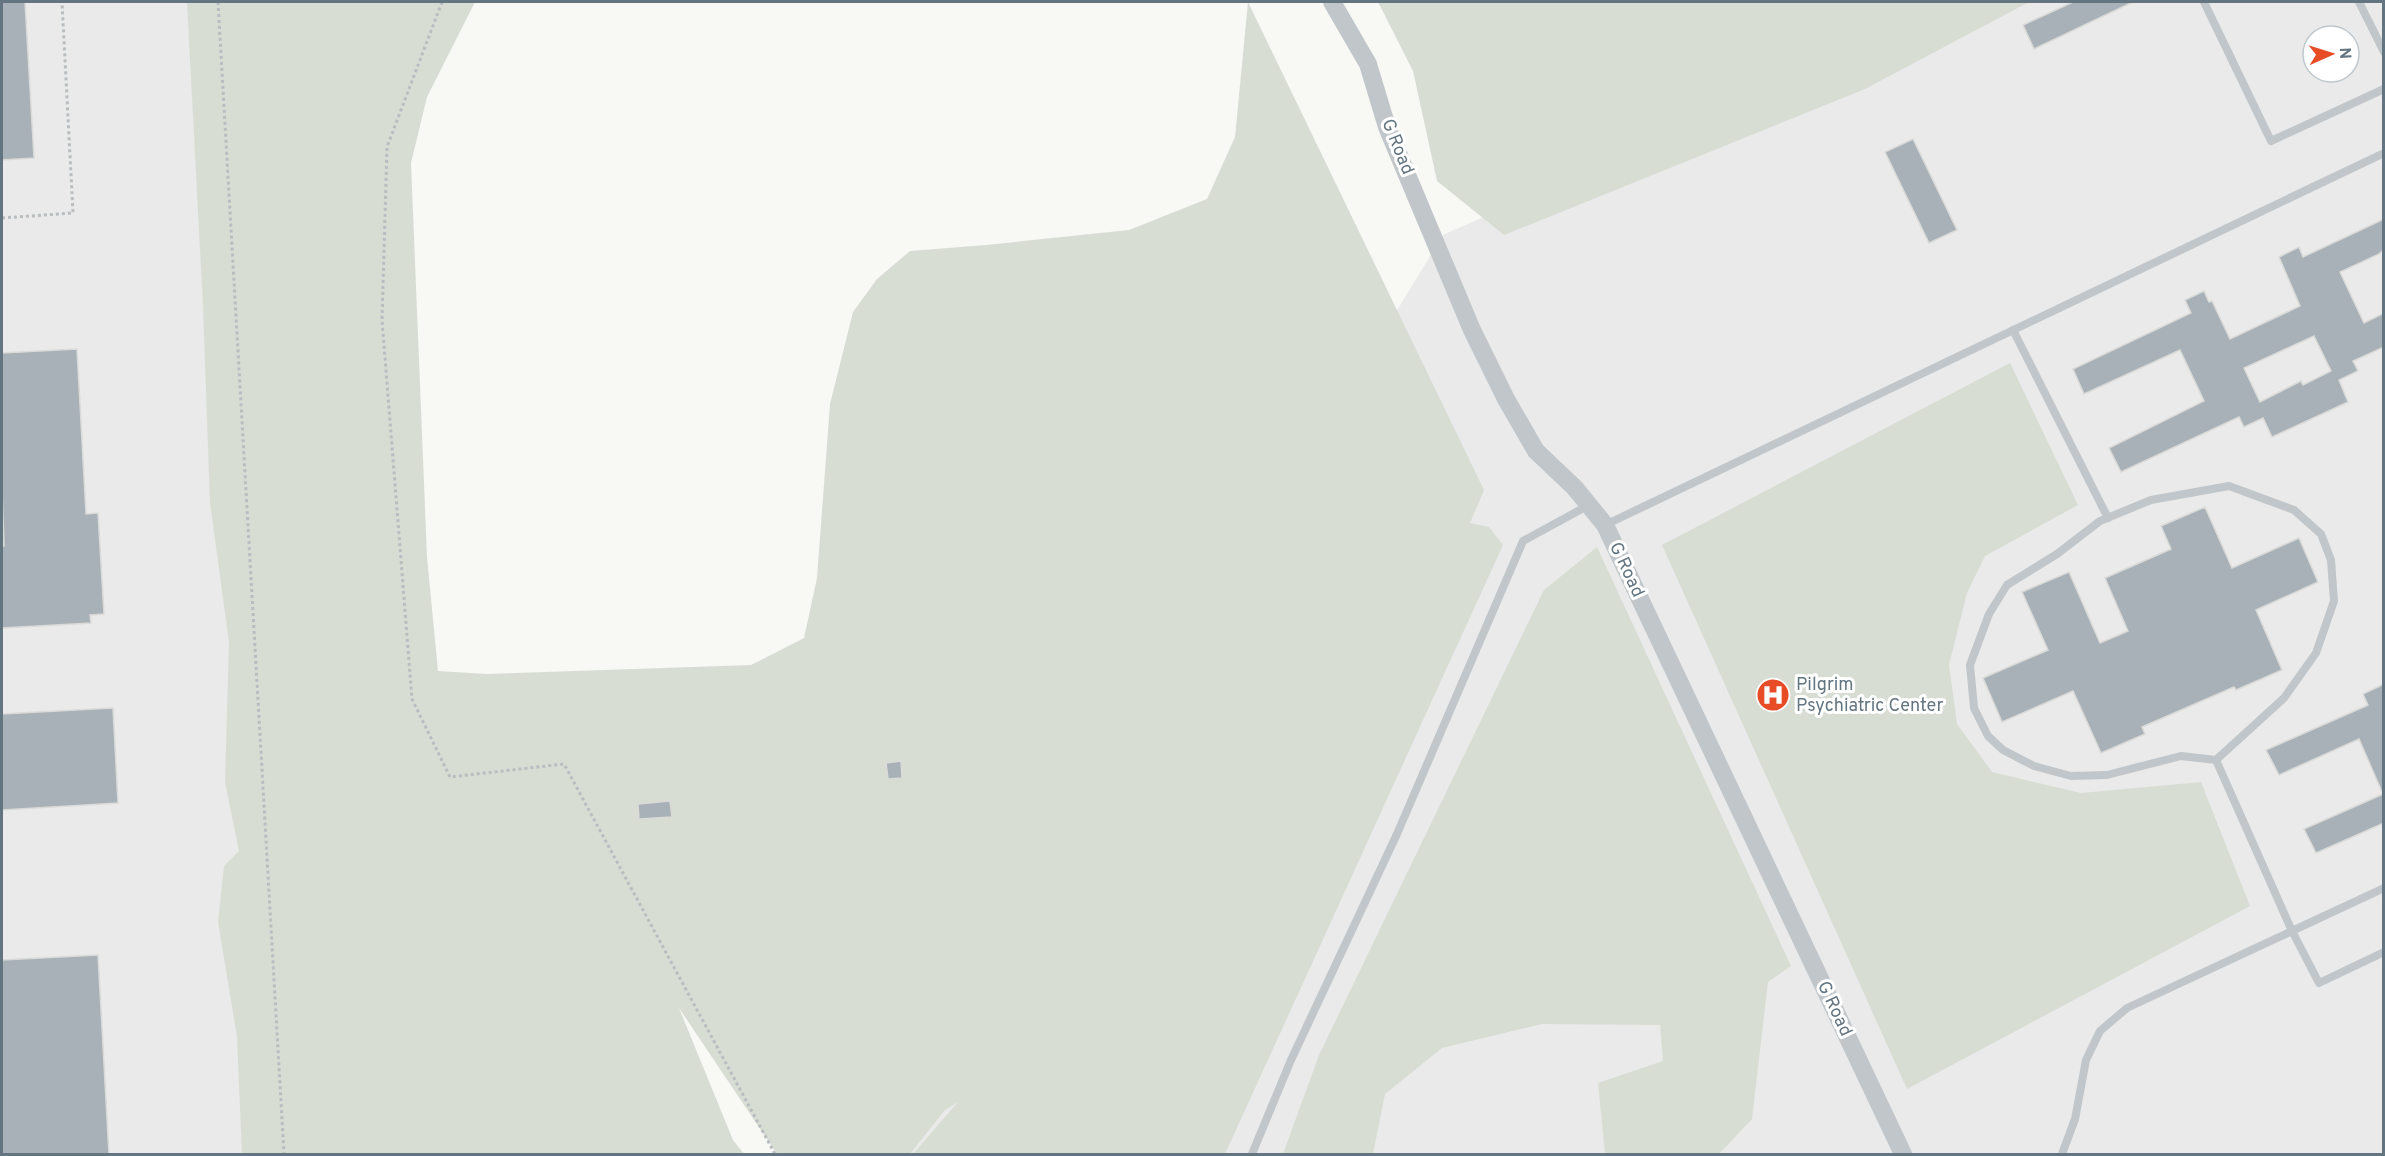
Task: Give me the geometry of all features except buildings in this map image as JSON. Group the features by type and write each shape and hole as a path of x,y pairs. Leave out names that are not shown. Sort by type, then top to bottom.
{"street":[{"name":"G Road","path":"1332,2 1368,64 1387,127 1472,330 1506,399 1536,451 1575,488 1605,525 1903,1155"}],"lane":[{"path":"2204,2 2271,141 2384,89"},
{"path":"2360,2 2384,52"},
{"path":"1605,525 2384,153"},
{"path":"2013,330 2108,518"},
{"path":"2229,486 2294,510 2321,534 2331,560 2334,601 2316,653 2284,698 2216,760 2181,756 2107,775 2071,776 2034,766 2003,750 1988,735 1974,708 1970,665 1989,614 2007,585 2057,554 2100,521 2151,500 2229,486"},
{"path":"1252,1155 1291,1060 1397,834 1523,541 1589,506"},
{"path":"2216,760 2292,931 2319,983 2384,952"},
{"path":"2062,1155 2075,1119 2086,1060 2100,1031 2127,1008 2384,888"}],"path":[{"path":"2,218 73,213 62,2"},
{"path":"218,2 284,1155"},
{"path":"442,2 387,147 382,320 411,699 450,777 564,764 775,1155"}],"shaded area":[{"path":"2,2 202,2 271,1154 2,1154"},
{"path":"187,2 475,2 427,97 411,163 427,557 438,671 487,674 751,665 804,638 817,578 830,404 853,312 877,279 910,251 1129,230 1207,199 1235,137 1248,2 1484,490 1470,523 1489,527 1503,545 1225,1154 913,1154 958,1102 945,1110 910,1154 777,1154 679,1008 733,1140 744,1154 242,1154 237,1037 218,922 224,866 239,851 225,782 229,642 210,503 203,306"},
{"path":"1378,2 2029,2 1865,89 1504,235 1437,181 1413,71"},
{"name":"Pilgrim Psychiatric Center","path":"1967,2 2383,2 2383,1154 883,1154 1443,235"},
{"path":"2010,363 2078,505 1985,556 1967,593 1949,665 1957,724 1992,772 2081,793 2201,782 2250,906 1907,1089 1662,545"},
{"path":"1597,547 1791,966 1768,982 1752,1119 1719,1154 1605,1154 1598,1083 1663,1061 1660,1025 1542,1024 1442,1048 1385,1094 1373,1154 1283,1154 1319,1055 1544,590"}],"place":[{"name":"Pilgrim Psychiatric Center","path":"1773,695"}]}
